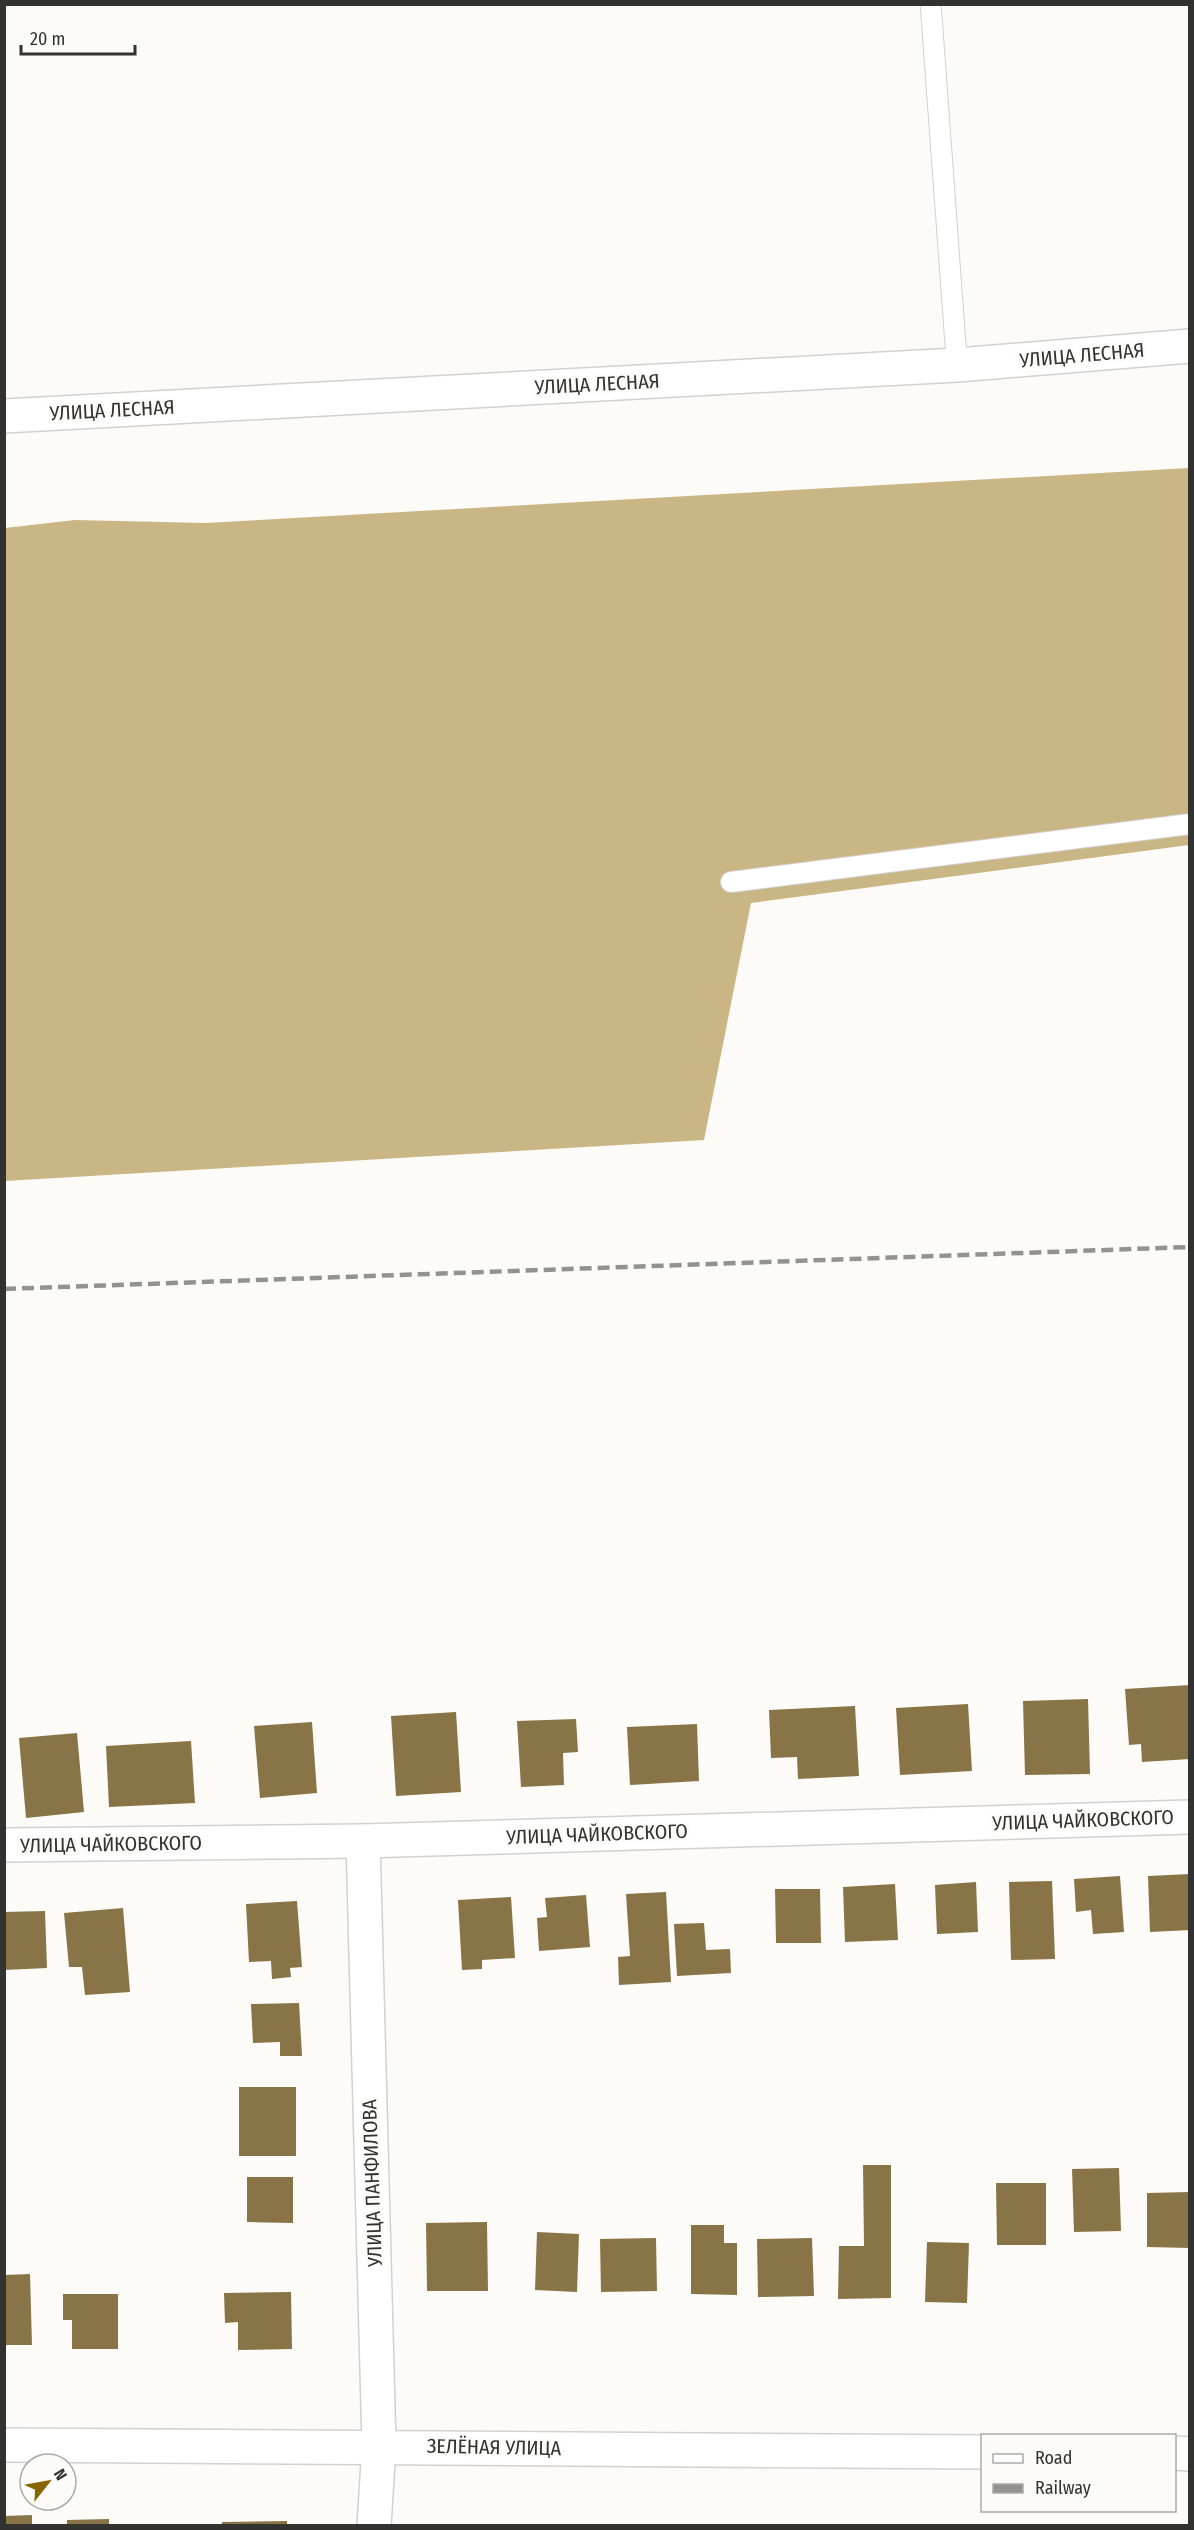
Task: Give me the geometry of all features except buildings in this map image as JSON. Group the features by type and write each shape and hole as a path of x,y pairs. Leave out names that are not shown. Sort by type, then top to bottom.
{"street":[{"name":"УЛИЦА ЛЕСНАЯ","path":"4,416 957,365 1190,346"},
{"name":"УЛИЦА ЧАЙКОВСКОГО","path":"4,1845 363,1841 1190,1817"},
{"name":"УЛИЦА ПАНФИЛОВА","path":"363,1841 379,2446 374,2526"},
{"name":"ЗЕЛЁНАЯ УЛИЦА","path":"4,2445 981,2452"}],"lane":[{"path":"931,9 957,365"},
{"path":"730,882 1190,824"}],"shaded area":[{"path":"1189,468 1189,845 751,903 704,1140 5,1181 5,528 75,520 205,523"}],"railway":[{"path":"4,1289 1190,1247"}]}
